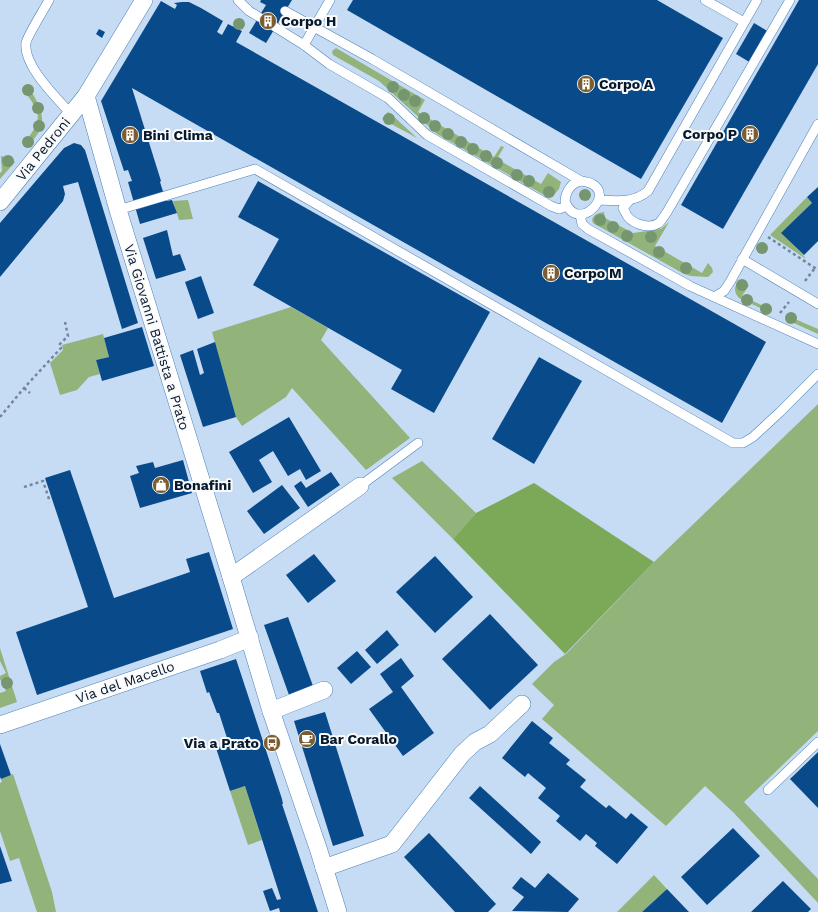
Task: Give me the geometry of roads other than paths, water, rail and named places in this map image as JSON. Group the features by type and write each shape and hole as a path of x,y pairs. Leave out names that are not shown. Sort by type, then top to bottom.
{"street":[{"name":"Via Pedroni","path":"0,202 86,96 144,0"},
{"name":"Via Giovanni Battista a Prato","path":"86,96 118,210 250,638 271,711 318,848 338,912"},
{"path":"231,577 360,486"},
{"name":"Via del Macello","path":"0,725 250,638"},
{"path":"271,711 324,690"},
{"path":"324,868 392,844 462,754 476,742 490,734 522,704"}],"lane":[{"path":"49,0 26,43 28,57 36,75 71,114"},
{"path":"238,0 249,11 259,17"},
{"path":"304,45 330,0"},
{"path":"705,0 744,22"},
{"path":"599,200 629,200 642,196 648,191 757,0"},
{"path":"629,200 624,208 629,217 636,223 646,226 655,225 660,222 790,0"},
{"path":"285,11 416,84 581,181 591,184 599,190 599,200 594,208 585,214 580,214 571,210 565,201 568,191 575,182 581,181"},
{"path":"275,27 304,45 329,64 388,98 426,135 551,206 559,209 567,206"},
{"path":"714,297 724,291 818,124"},
{"path":"118,210 255,170 733,443 743,443 753,437 818,374"},
{"path":"580,214 582,224 588,229 690,286 818,344"},
{"path":"742,260 818,304"},
{"path":"360,486 418,443"},
{"path":"768,790 818,742"}],"place":[{"name":"Corpo H","path":"268,21"},
{"name":"Corpo A","path":"586,84"},
{"name":"Corpo P","path":"750,134"},
{"name":"Bini Clima","path":"130,135"},
{"name":"Corpo M","path":"551,273"},
{"name":"Bonafini","path":"161,485"},
{"name":"Bar Corallo","path":"307,739"},
{"name":"Via a Prato","path":"272,743"}]}
